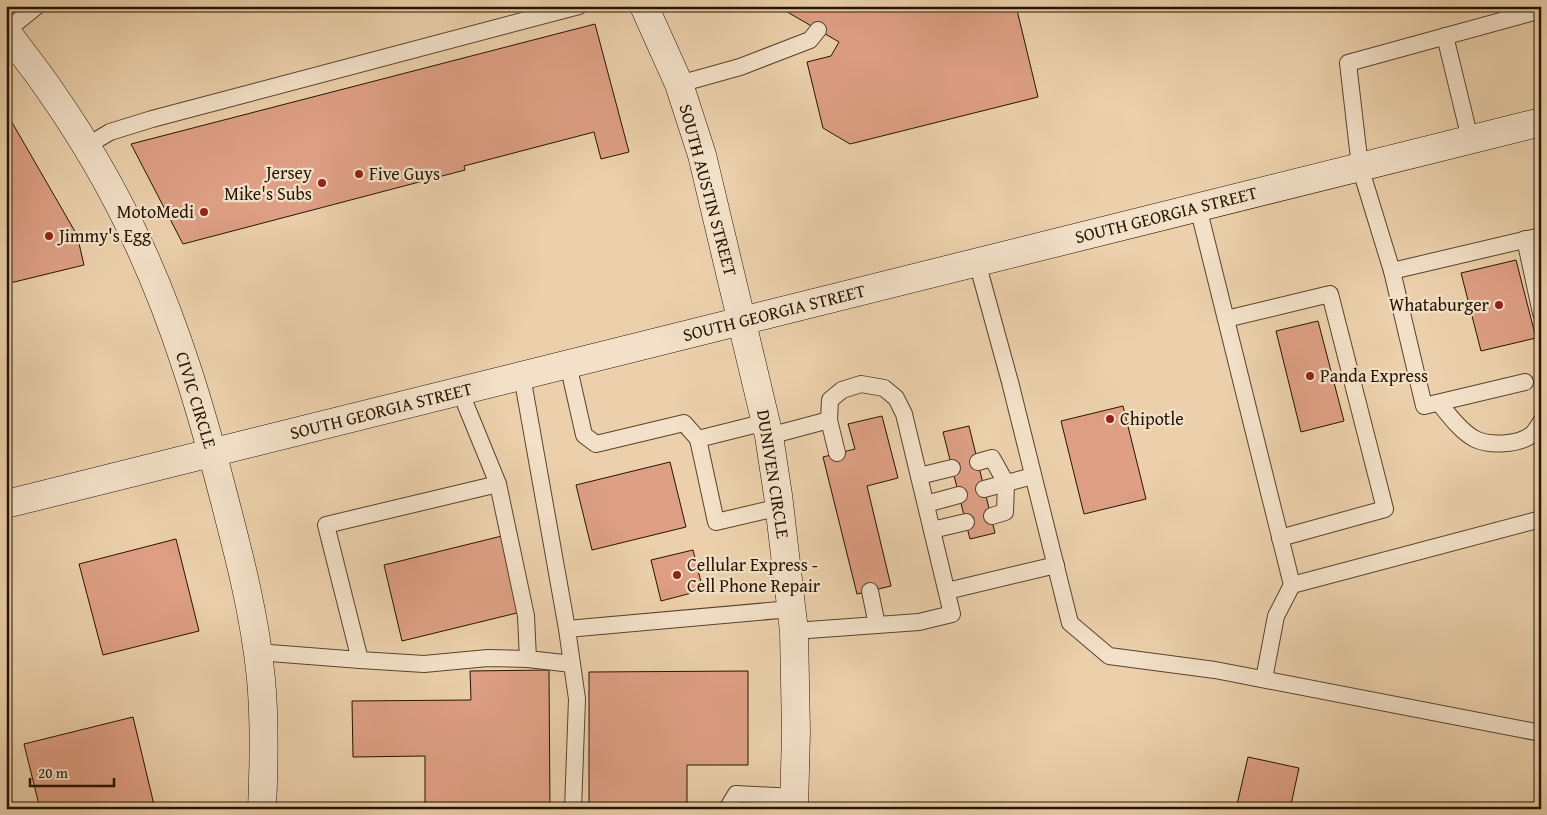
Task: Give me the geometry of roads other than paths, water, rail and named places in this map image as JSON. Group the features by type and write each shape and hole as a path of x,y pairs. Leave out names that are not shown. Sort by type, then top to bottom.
{"street":[{"name":"SOUTH AUSTIN STREET","path":"644,6 679,84 702,155 742,321"},
{"name":"CIVIC CIRCLE","path":"6,31 52,93 107,184 138,244 160,294 198,399 250,605 261,679 265,741 262,809"},
{"name":"SOUTH GEORGIA STREET","path":"6,504 1541,122"},
{"name":"DUNIVEN CIRCLE","path":"742,321 767,429 780,507 792,620 796,732 794,803"}],"lane":[{"path":"6,31 37,6"},
{"path":"85,147 110,132 147,120 579,6"},
{"path":"1525,382 1424,406 1392,271 1360,167 1348,64 1541,10"},
{"path":"679,84 740,67 810,40 818,30"},
{"path":"1445,36 1470,139"},
{"path":"1198,207 1292,586 1276,616 1264,679"},
{"path":"1392,271 1533,237 1541,313"},
{"path":"977,262 1070,623 1109,656 1215,670 1541,733"},
{"path":"1226,320 1330,294 1385,508 1280,538"},
{"path":"568,364 584,434 596,444 684,423 698,439 716,522 780,507"},
{"path":"522,376 567,629 577,699 573,809"},
{"path":"567,629 792,620 877,625 919,622 952,614 904,414 896,398 884,388 861,384 842,390 830,400 830,420 837,454"},
{"path":"460,391 498,484 526,616 528,659"},
{"path":"1439,403 1456,423 1474,439 1494,444 1512,442 1531,435 1541,422"},
{"path":"698,439 830,420"},
{"path":"978,462 992,458 1006,483 1005,512 992,516"},
{"path":"920,476 952,468"},
{"path":"984,489 1033,476"},
{"path":"360,660 326,525 498,484"},
{"path":"926,504 959,495"},
{"path":"1292,586 1541,519"},
{"path":"932,530 966,522"},
{"path":"947,592 1056,565"},
{"path":"870,591 877,625"},
{"path":"257,652 424,664 488,658 528,659 572,664"},
{"path":"727,809 736,794 794,803"}],"place":[{"name":"Five Guys","path":"359,174"},
{"name":"Jersey Mike's Subs","path":"322,183"},
{"name":"MotoMedi","path":"204,212"},
{"name":"Jimmy's Egg","path":"49,236"},
{"name":"Whataburger","path":"1499,305"},
{"name":"Panda Express","path":"1310,376"},
{"name":"Chipotle","path":"1110,419"},
{"name":"Cellular Express - Cell Phone Repair","path":"677,575"}]}
